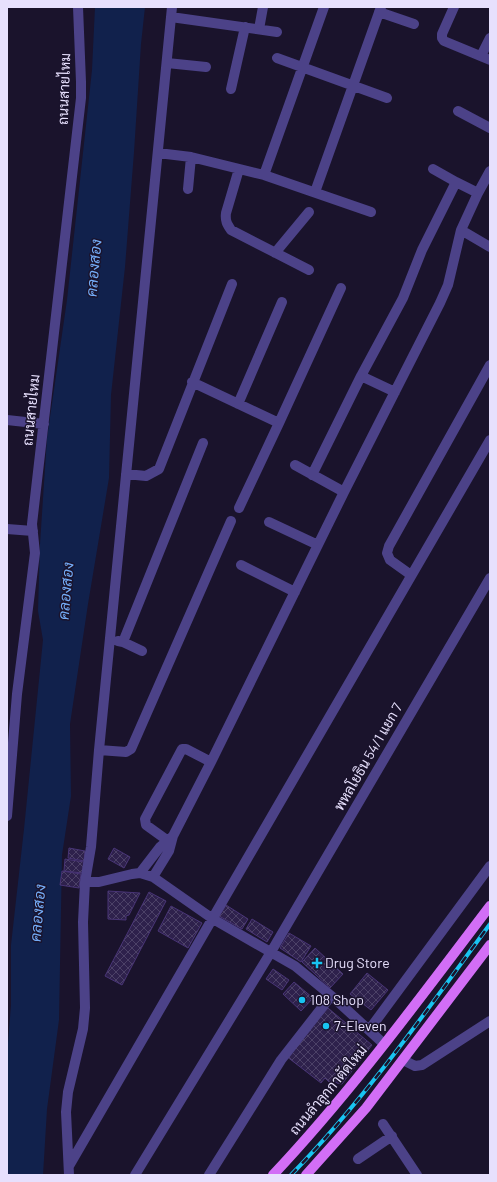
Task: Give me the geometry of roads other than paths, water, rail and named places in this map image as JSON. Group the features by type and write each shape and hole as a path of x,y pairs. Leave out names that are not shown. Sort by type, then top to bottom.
{"main road":[{"name":"ถนนลำลูกกาตัดใหม่","path":"273,1175 328,1114 490,906"},
{"path":"306,1175 366,1108 490,945"}],"street":[{"name":"ถนนสายไหม","path":"7,816 17,694 35,554 32,524 81,98 78,7"},
{"path":"259,30 263,7"},
{"path":"264,175 301,67 324,7"},
{"path":"454,7 442,34 444,41 486,58 490,38"},
{"path":"315,192 380,10 414,24"},
{"path":"69,1170 66,1112 68,1092 83,1029 85,1008 83,922 85,882 91,847 98,750 172,12 244,28 276,32"},
{"path":"231,89 244,28"},
{"path":"277,58 387,98"},
{"path":"167,62 206,67"},
{"path":"458,111 490,128"},
{"path":"158,153 191,158 264,175 371,212"},
{"path":"188,189 191,158"},
{"path":"239,169 226,213 227,225 231,230 308,270"},
{"path":"434,169 478,193"},
{"path":"153,877 169,851 171,840 212,762 344,492 396,392 446,290 460,230 478,193 490,173"},
{"path":"312,475 361,376 403,298 422,250 456,182"},
{"path":"275,253 309,212"},
{"path":"460,230 490,247"},
{"path":"126,474 146,476 159,469 192,382 232,284"},
{"path":"239,508 280,423 341,288"},
{"path":"238,404 282,302"},
{"path":"411,575 390,560 387,553 388,546 490,365"},
{"path":"361,376 396,392"},
{"path":"192,382 280,423"},
{"path":"7,420 44,424"},
{"path":"69,1170 490,440"},
{"path":"123,642 203,443"},
{"path":"295,465 344,492"},
{"path":"98,750 126,752 130,749 231,521"},
{"path":"269,522 318,545"},
{"path":"7,529 33,531"},
{"path":"241,565 295,592"},
{"name":"พหลโยธิน 54/1 แยก 7","path":"135,1175 271,952 490,578"},
{"path":"110,640 123,642 142,651"},
{"path":"171,840 146,825 145,819 180,751 182,749 186,749 212,762"},
{"path":"140,873 160,847 171,840"},
{"path":"369,1030 490,866"},
{"path":"85,882 99,882 140,873 153,877 213,919 295,966 384,1044"},
{"path":"209,1175 281,1060 331,996"},
{"path":"402,1060 415,1066 422,1065 490,1021"},
{"path":"384,1124 417,1175"},
{"path":"358,1159 392,1136"}],"water":[{"name":"คลองสอง","path":"95,7 145,7 125,267 111,395 109,478 70,724 71,796 62,855 59,1020 47,1109 43,1175 8,1175 7,1055 11,1005 11,945 43,640 38,611 40,544 47,438 67,300 92,70"}],"railway":[{"path":"291,1175 345,1115 395,1053 490,924"}],"place":[{"name":"Drug Store","path":"317,963"},
{"name":"108 Shop","path":"302,1000"},
{"name":"7-Eleven","path":"326,1026"}]}
